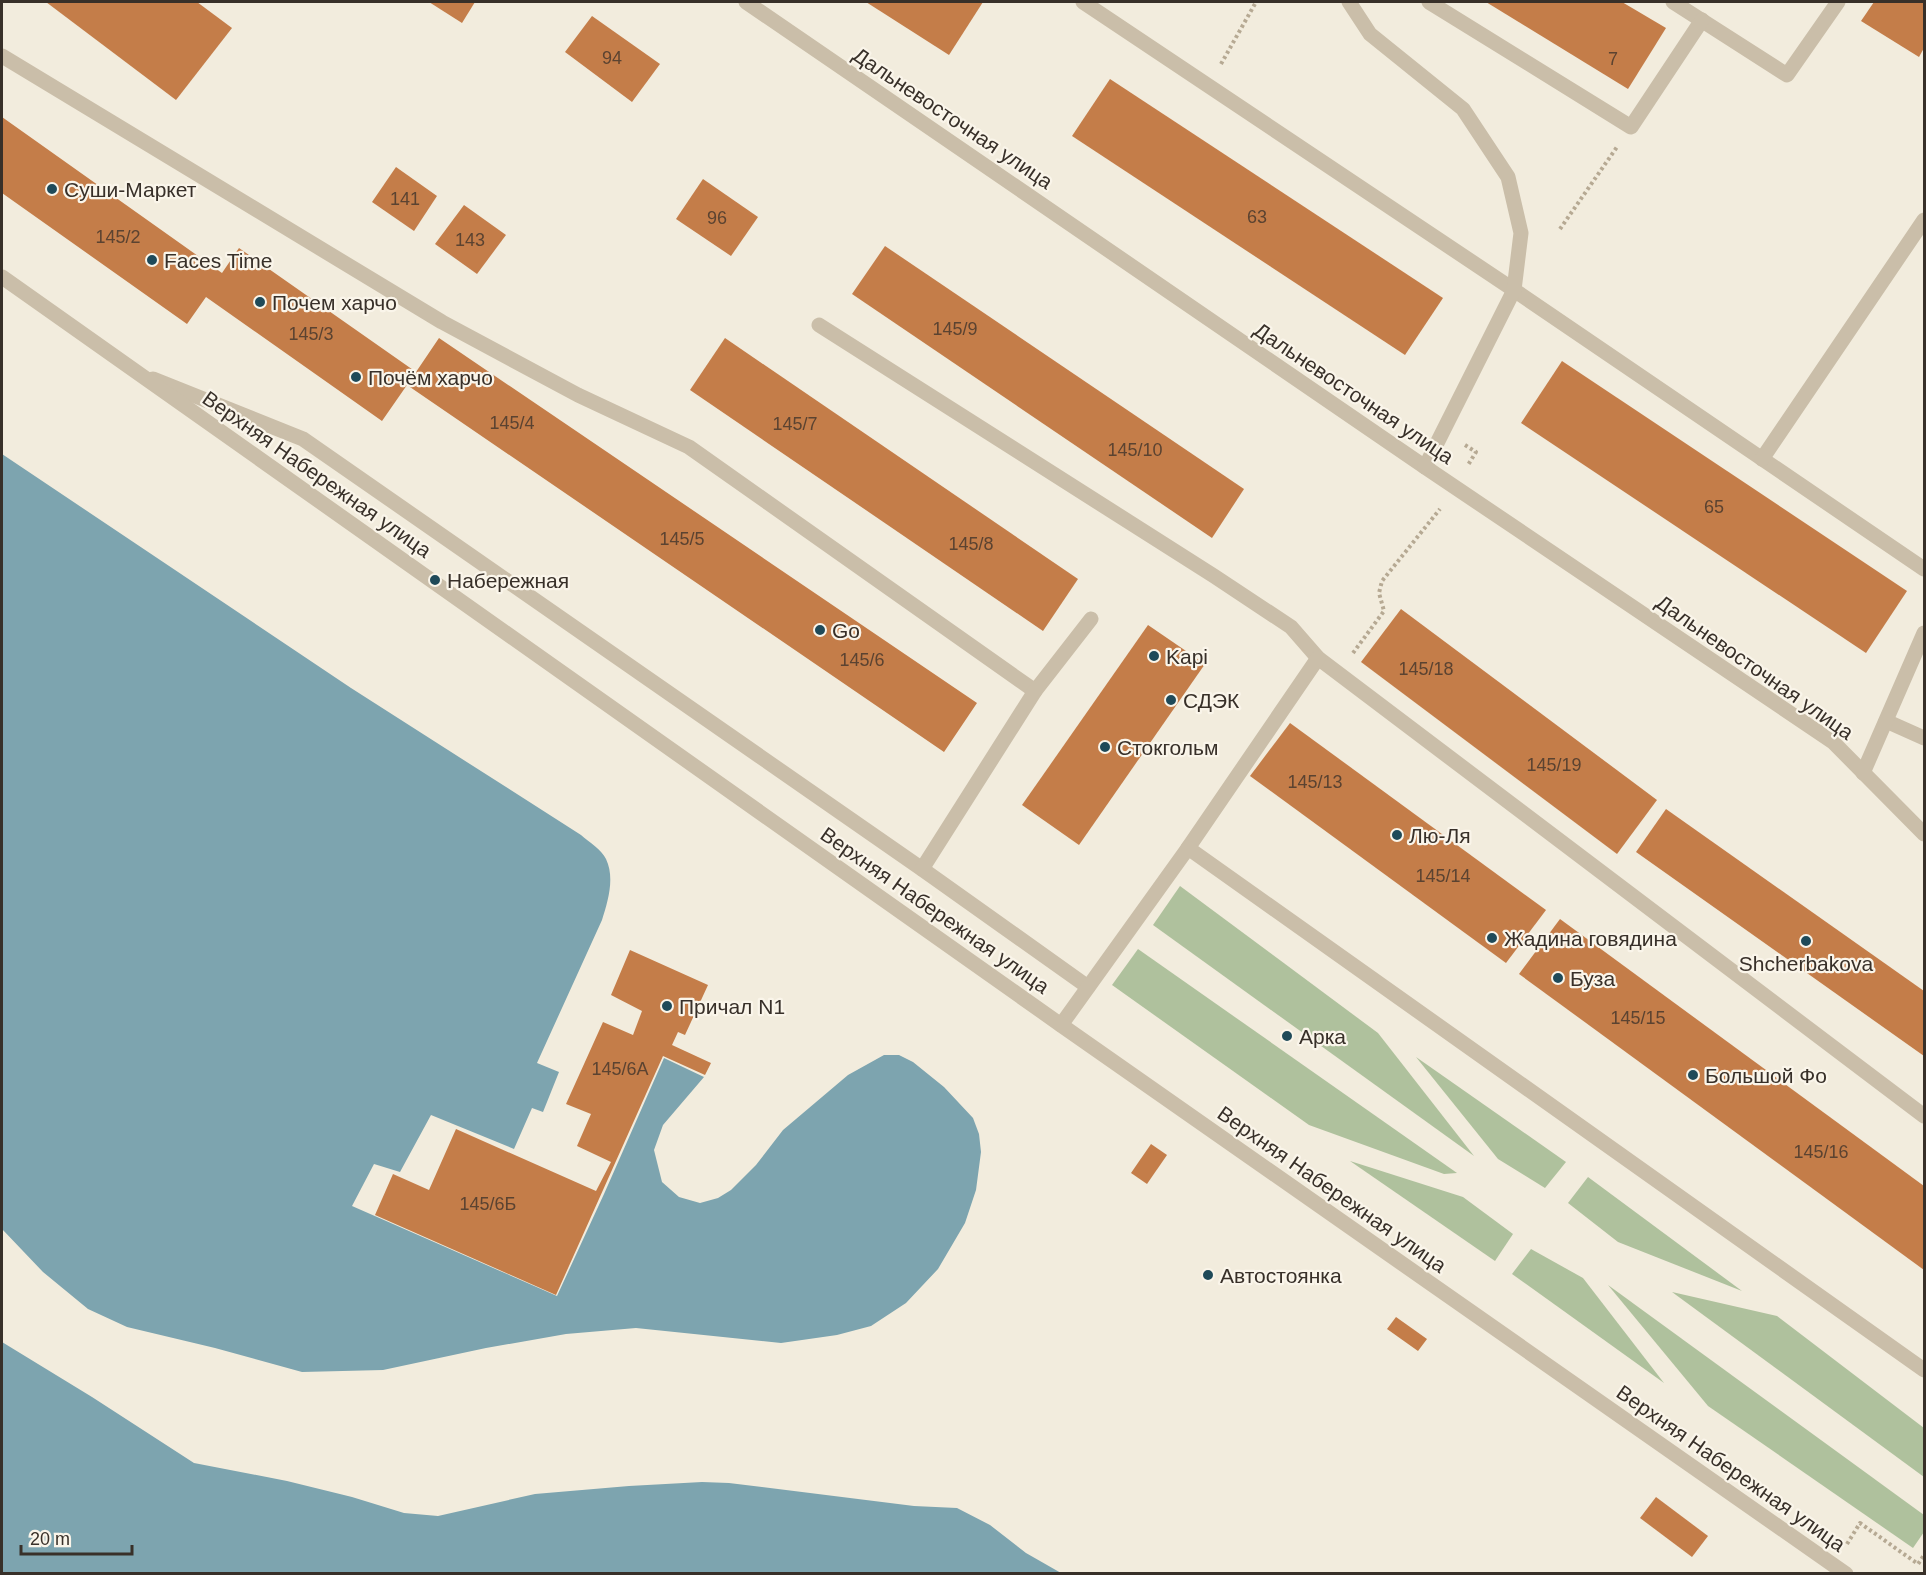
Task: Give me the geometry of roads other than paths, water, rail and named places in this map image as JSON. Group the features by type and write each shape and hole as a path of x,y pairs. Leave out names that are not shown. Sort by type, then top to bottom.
{"street":[{"name":"Дальневосточная улица","path":"746,2 1425,467 1833,742 1924,834"},
{"path":"1083,2 1514,290 1924,569"},
{"path":"1349,2 1370,34 1463,109 1508,177 1521,233 1514,290 1425,467"},
{"path":"1428,2 1631,127 1702,20"},
{"path":"1673,2 1787,75 1838,2"},
{"path":"2,56 442,322 578,395 689,447 1035,691"},
{"path":"1762,459 1924,220"},
{"name":"Верхняя Набережная улица","path":"2,277 1061,1025 1840,1570"},
{"path":"819,325 1282,620 1318,658 1924,1116"},
{"path":"138,374 303,440 922,869 1088,987"},
{"path":"922,869 1035,691 1091,619"},
{"path":"1863,773 1924,633"},
{"path":"1061,1025 1188,848 1318,658"},
{"path":"1886,721 1924,738"},
{"path":"1188,848 1924,1370"}],"water":[{"path":"2,454 351,688 581,835 606,859 610,882 602,920 537,1063 559,1072 543,1112 532,1108 514,1149 431,1115 400,1172 374,1164 352,1206 557,1296 664,1058 704,1077 663,1125 654,1150 662,1182 679,1197 700,1203 718,1198 731,1190 756,1165 783,1130 848,1075 884,1055 899,1055 913,1062 944,1087 973,1118 979,1134 981,1152 976,1190 965,1223 938,1269 906,1303 871,1326 837,1335 781,1343 636,1328 566,1334 383,1370 302,1372 127,1327 88,1309 43,1272 2,1229"},
{"path":"2,1342 194,1463 287,1481 404,1513 438,1516 535,1494 629,1486 702,1482 729,1483 914,1506 957,1508 990,1525 1026,1553 1061,1573 2,1573"}],"place":[{"name":"Суши-Маркет","path":"52,189"},
{"name":"Faces Time","path":"152,260"},
{"name":"Почем харчо","path":"260,302"},
{"name":"Почём харчо","path":"356,377"},
{"name":"Набережная","path":"435,580"},
{"name":"Go","path":"820,630"},
{"name":"Kapi","path":"1154,656"},
{"name":"СДЭК","path":"1171,700"},
{"name":"Стокгольм","path":"1105,747"},
{"name":"Лю-Ля","path":"1397,835"},
{"name":"Жадина говядина","path":"1492,938"},
{"name":"Shcherbakova","path":"1806,941"},
{"name":"Буза","path":"1558,978"},
{"name":"Причал N1","path":"667,1006"},
{"name":"Арка","path":"1287,1036"},
{"name":"Большой Фо","path":"1693,1075"},
{"name":"Автостоянка","path":"1208,1275"}]}
